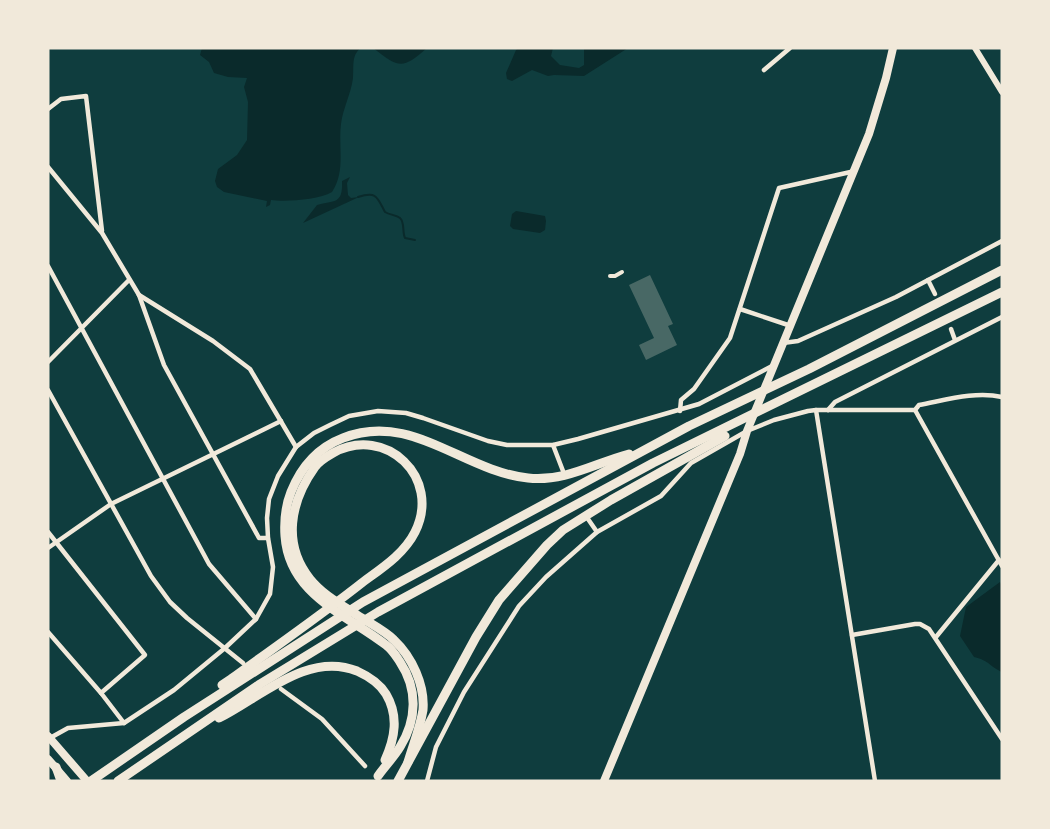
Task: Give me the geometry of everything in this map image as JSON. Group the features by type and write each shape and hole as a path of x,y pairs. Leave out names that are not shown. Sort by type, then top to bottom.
{"highway":[{"path":"604,781 855,171 873,123 893,48"},
{"path":"92,781 184,717 363,603 646,450 1002,270"},
{"path":"118,781 260,684 378,612 820,381 1002,292"},
{"path":"376,778 401,746 414,710 413,690 406,672 387,645 323,603 312,594 293,569 285,544 284,515 293,487 311,458 335,441 351,435 371,431 389,431 420,438 505,474 544,479 574,474 618,457 646,450"},
{"path":"184,717 231,679 312,620 348,594 408,544 420,519 422,503 416,477 404,462 389,450 368,444 341,449 317,463 301,488 296,501 292,516 293,544 301,566 318,589 394,640 416,671 422,689 423,710 408,762"},
{"path":"398,781 476,637 499,600 563,530 656,467"},
{"path":"187,733 234,710 298,673 323,665 343,666 362,673 376,683 390,702 395,725 394,742 376,778"},
{"path":"49,737 87,781"},
{"path":"48,759 67,781"},
{"path":"56,767 61,781"}],"street":[{"path":"764,70 789,48"},
{"path":"975,48 1002,92"},
{"path":"48,109 61,99 86,96 102,233"},
{"path":"48,167 102,233 139,295 164,365 259,538 268,537"},
{"path":"680,411 681,400 694,389 730,338 778,188 855,171"},
{"path":"783,343 798,341 896,297 1002,242"},
{"path":"48,266 209,564 256,620"},
{"path":"610,276 622,272"},
{"path":"48,362 129,280"},
{"path":"928,280 935,294"},
{"path":"139,295 213,341 250,369 296,447"},
{"path":"740,309 791,326"},
{"path":"828,410 835,402 1002,317"},
{"path":"951,329 955,340"},
{"path":"49,737 68,728 124,723 174,690 256,620 270,594 273,567 268,537 269,500 278,476 296,447 315,432 349,416 378,411 406,413 488,441 507,445 553,445 680,411 699,404 774,365"},
{"path":"48,390 151,576 170,602 243,663"},
{"path":"915,410 919,405 968,396 989,394 1002,397"},
{"path":"816,410 875,781"},
{"path":"427,781 436,747 464,692 519,606 546,577 597,532 661,496 690,463 747,431 774,420 816,410 915,410"},
{"path":"915,410 1002,566"},
{"path":"48,548 111,504 281,421"},
{"path":"553,445 563,471"},
{"path":"588,519 597,532"},
{"path":"48,532 145,656 100,693"},
{"path":"936,637 999,557"},
{"path":"852,635 920,624 929,629 1002,739"},
{"path":"48,632 124,723"},
{"path":"282,690 322,719 365,766"}],"water":[{"path":"202,48 361,48 354,58 352,84 340,133 339,176 332,192 302,200 271,200 270,205 266,207 267,201 224,192 217,187 215,181 218,169 237,155 247,140 248,102 244,87 247,78 228,77 214,73 209,62 200,55"},
{"path":"373,48 427,48 412,60 400,64 389,60"},
{"path":"519,48 553,48 551,56 560,65 579,68 584,65 584,48 628,48 584,76 548,76 532,70 512,81 507,79 506,73"},
{"path":"350,177 347,183 348,195 351,198 359,197 303,223 317,205 333,202 339,198 342,181"},
{"path":"516,211 545,216 545,230 540,233 513,229 510,226 512,214"},
{"path":"1000,582 1002,586 1002,672 974,657 960,636 966,607"}],"building":[{"path":"650,275 673,324 668,326 677,345 646,360 639,345 654,338 629,285"}],"waterway":[{"path":"358,197 369,195 376,197 385,212 402,220 405,238 415,240"}]}
